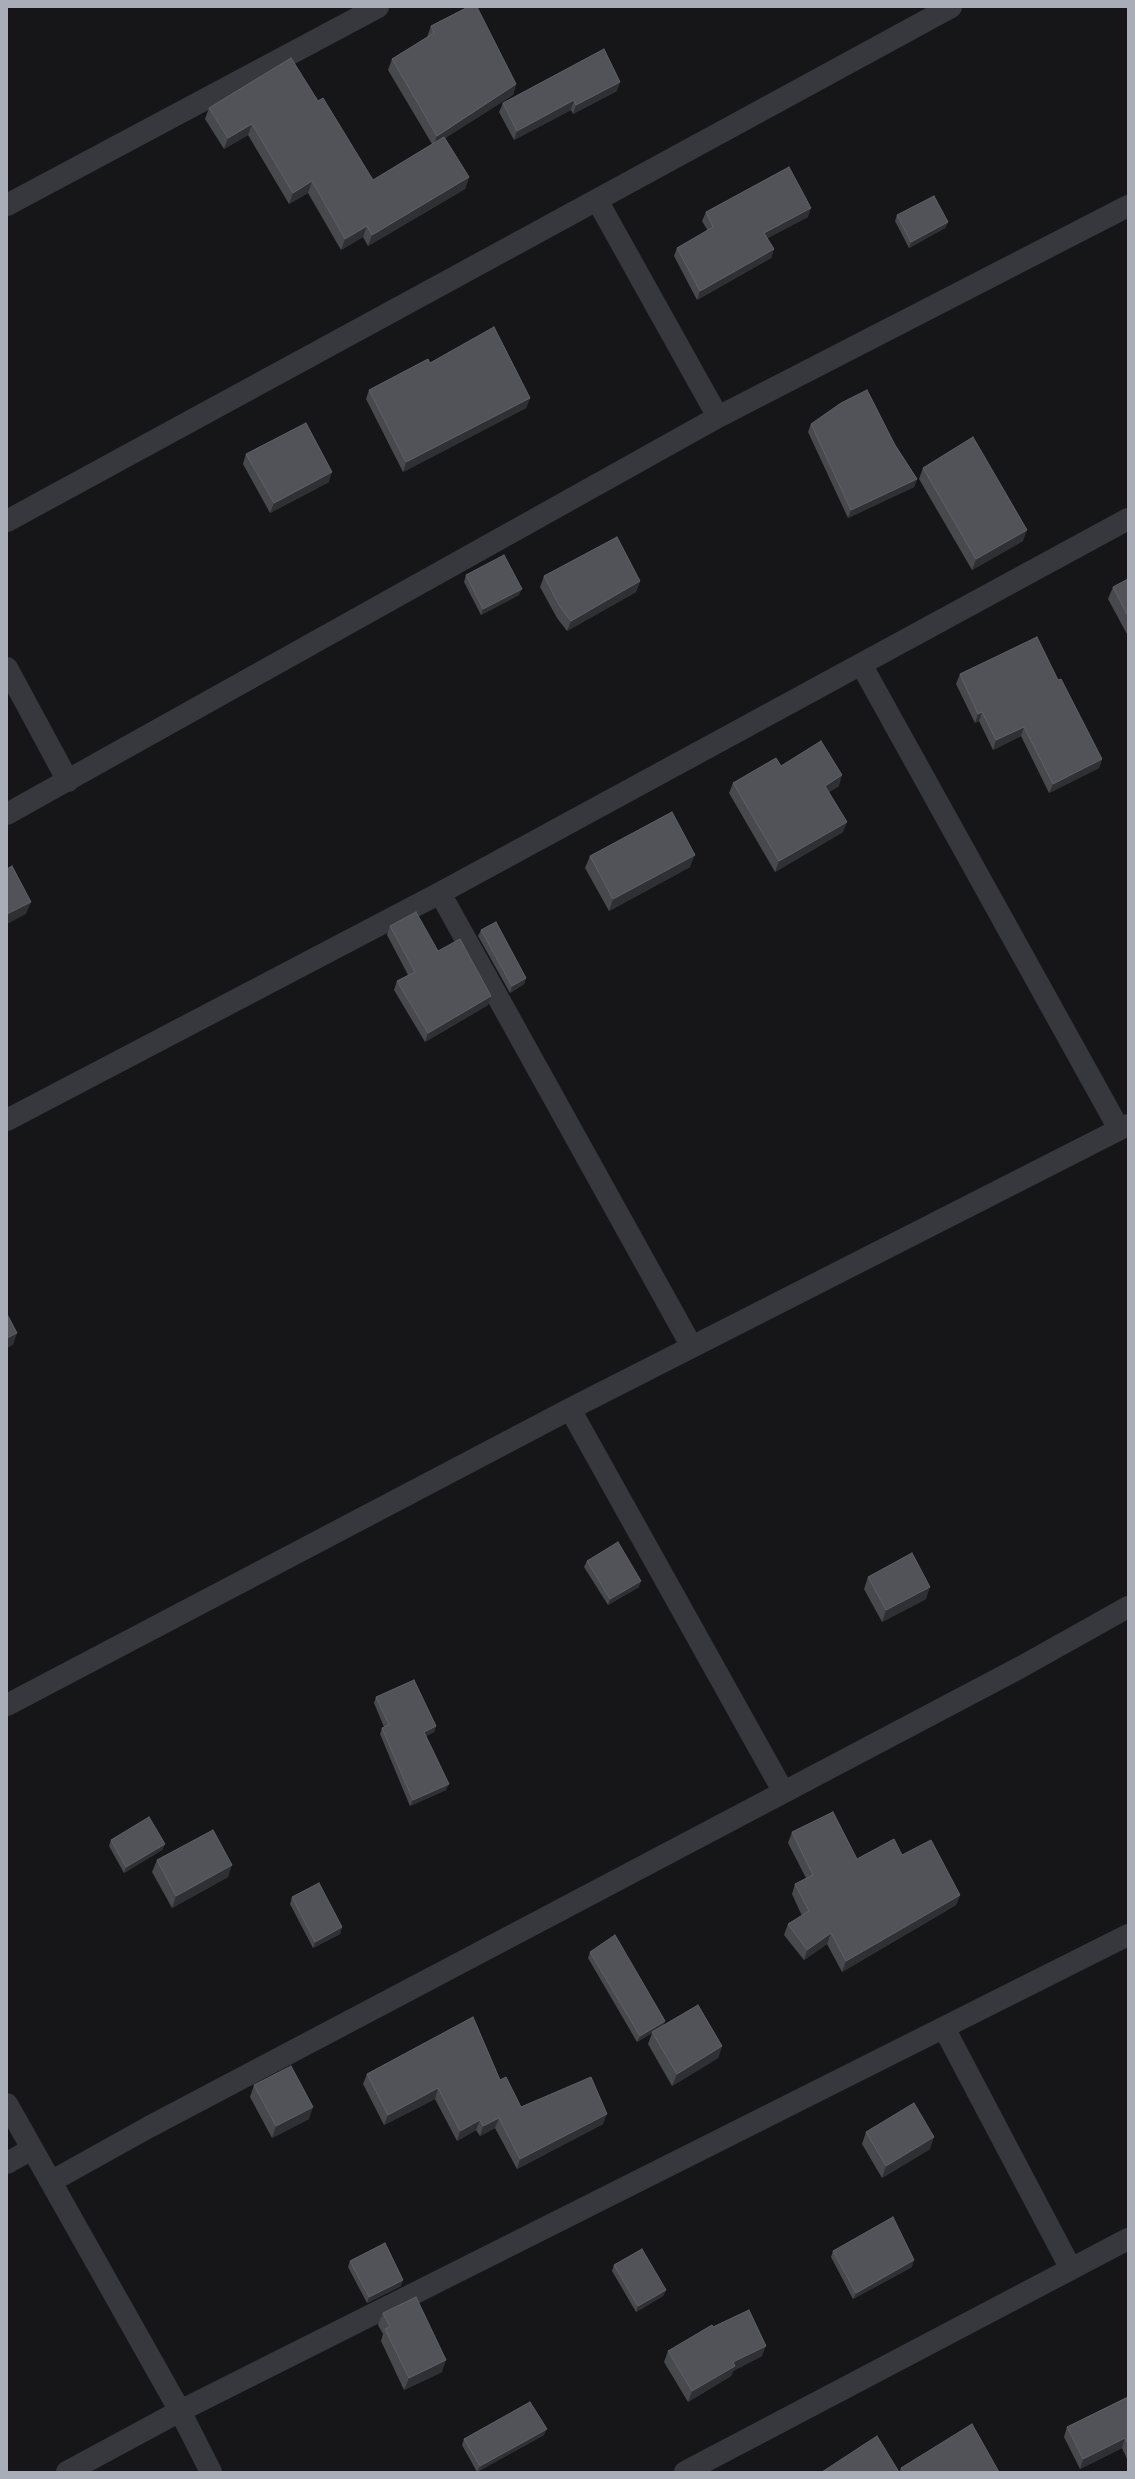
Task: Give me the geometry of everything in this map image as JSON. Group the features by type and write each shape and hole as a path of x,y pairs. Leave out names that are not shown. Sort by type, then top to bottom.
{"street":[{"path":"7,205 378,7"},
{"path":"7,521 951,7"},
{"path":"597,200 718,417"},
{"path":"7,814 718,417 1128,206"},
{"path":"7,1120 440,893 1128,519"},
{"path":"7,1705 570,1409 1123,1127 861,664"},
{"path":"7,668 68,781"},
{"path":"440,893 692,1347"},
{"path":"570,1409 783,1791"},
{"path":"52,2180 149,2127 783,1791 1021,1667 1128,1606"},
{"path":"67,2472 180,2411 1128,1935"},
{"path":"944,2028 1071,2268"},
{"path":"7,2104 32,2149 52,2180 180,2411 211,2472"},
{"path":"7,2163 32,2149"},
{"path":"685,2472 1128,2239"}],"building":[{"path":"468,7 477,7 516,84 437,136 392,59 434,33 431,26"},
{"path":"604,49 620,82 576,105 574,100 517,131 503,103"},
{"path":"291,58 318,101 323,98 373,180 444,137 469,177 372,235 367,226 345,239 312,181 293,193 252,124 228,138 209,108"},
{"path":"789,167 811,208 764,233 774,249 700,291 677,248 713,227 706,212"},
{"path":"934,196 948,222 911,242 897,215"},
{"path":"494,327 530,398 406,462 369,390 428,359 430,363"},
{"path":"867,390 895,445 917,479 851,510 811,424 841,403"},
{"path":"306,423 332,472 274,503 246,454"},
{"path":"973,437 1027,530 976,559 923,468"},
{"path":"617,537 640,581 571,621 560,607 544,576"},
{"path":"504,555 522,589 483,609 466,575"},
{"path":"1128,579 1128,616 1113,587"},
{"path":"1037,637 1058,680 1061,679 1102,759 1053,784 1024,727 996,740 982,712 978,714 960,674"},
{"path":"821,741 842,775 825,786 847,822 779,861 733,783 776,758 781,766"},
{"path":"672,812 695,855 613,899 590,856"},
{"path":"12,866 31,902 7,914 7,869"},
{"path":"416,912 438,951 460,939 491,996 428,1033 397,981 415,972 390,926"},
{"path":"496,922 526,978 512,986 481,930"},
{"path":"7,1314 17,1333 7,1338"},
{"path":"618,1542 641,1581 610,1599 587,1561"},
{"path":"912,1553 930,1587 886,1610 868,1577"},
{"path":"414,1680 436,1726 424,1732 449,1784 413,1800 382,1728 389,1725 376,1697"},
{"path":"833,1812 857,1859 894,1839 902,1855 931,1840 960,1895 846,1961 831,1933 807,1950 788,1924 809,1911 795,1884 813,1875 792,1832"},
{"path":"149,1817 165,1844 126,1867 111,1840"},
{"path":"213,1830 232,1865 176,1896 157,1860"},
{"path":"319,1883 342,1927 315,1942 292,1897"},
{"path":"615,1935 665,2021 640,2036 590,1952"},
{"path":"698,2005 722,2046 677,2074 652,2032"},
{"path":"473,2017 500,2080 506,2077 521,2107 591,2077 607,2114 520,2159 499,2118 483,2126 480,2120 460,2131 438,2088 388,2115 367,2074"},
{"path":"291,2066 313,2107 276,2126 254,2085"},
{"path":"914,2103 934,2137 886,2166 866,2132"},
{"path":"893,2217 914,2260 856,2293 833,2251"},
{"path":"385,2243 403,2280 369,2297 350,2261"},
{"path":"642,2249 666,2290 638,2306 614,2265"},
{"path":"416,2297 446,2360 409,2378 385,2329 390,2327 383,2313"},
{"path":"749,2310 766,2346 733,2362 735,2366 692,2391 668,2351 712,2325 713,2327"},
{"path":"1128,2397 1128,2444 1125,2438 1083,2459 1067,2427"},
{"path":"530,2402 547,2429 480,2466 464,2439"},
{"path":"972,2424 999,2472 904,2472 901,2468"},
{"path":"877,2436 899,2472 822,2472"}]}
